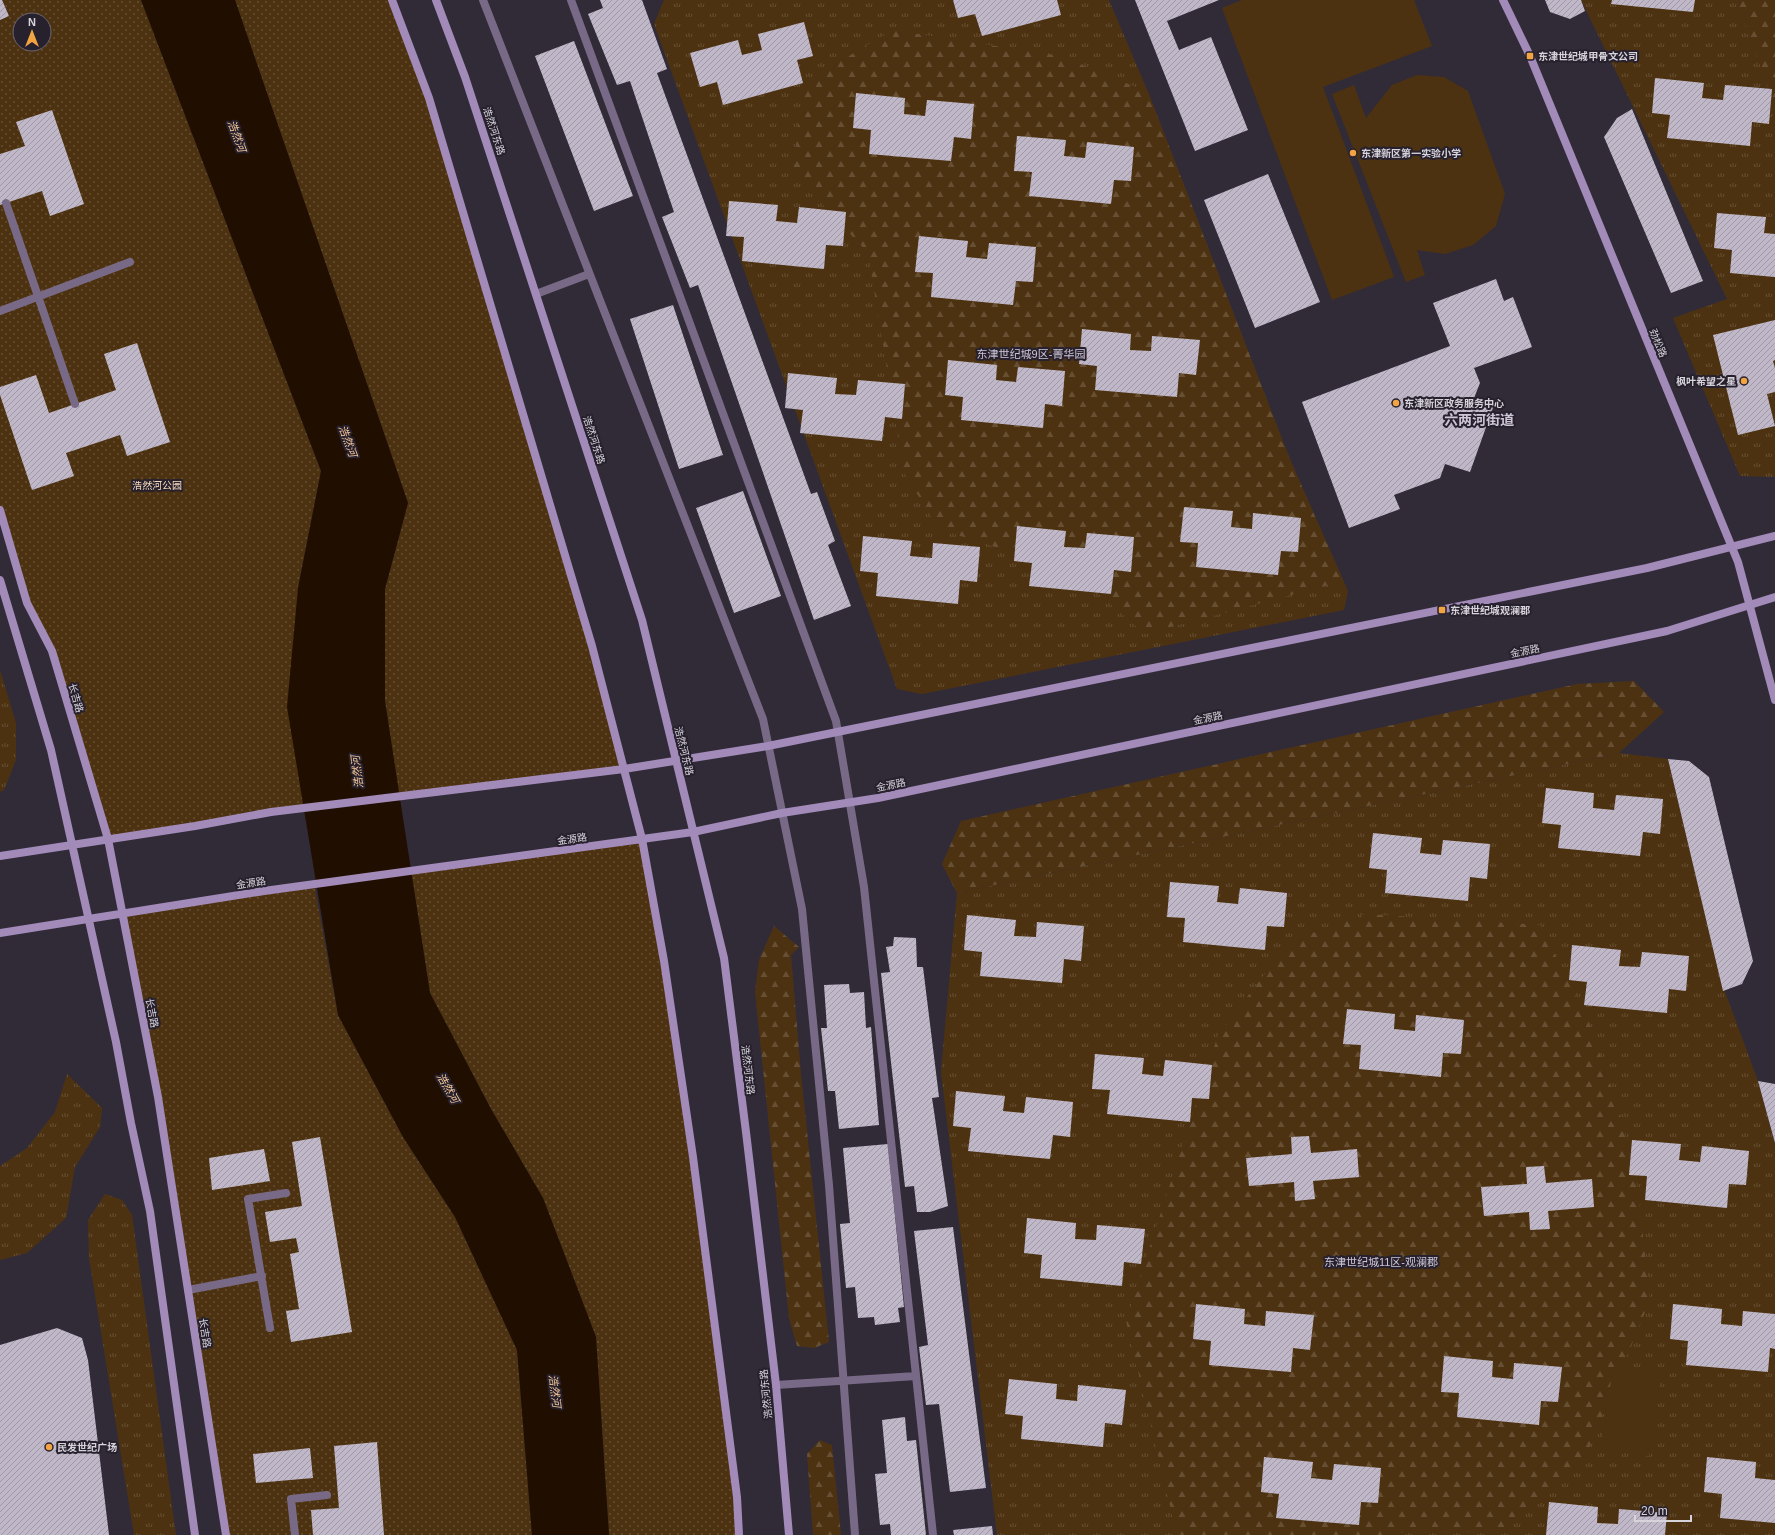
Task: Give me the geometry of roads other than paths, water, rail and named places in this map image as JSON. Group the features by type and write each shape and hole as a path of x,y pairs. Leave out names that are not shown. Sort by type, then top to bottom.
{"main road":[{"path":"392,0 431,106 592,646 642,839 664,962 694,1165 737,1497 739,1535"},
{"name":"浩然河东路","path":"436,0 465,77 642,620 724,958 776,1385 788,1535"},
{"name":"劲松路","path":"1503,0 1530,56 1738,562 1775,700"},
{"name":"长吉路","path":"0,510 27,603 52,651 108,839 158,1097 226,1535"},
{"path":"0,856 195,826 270,812 624,768 768,746 1647,568 1775,536"},
{"path":"0,580 51,750 116,1042 150,1212 195,1535"},
{"name":"金源路","path":"0,934 202,901 693,832 782,813 850,803 1667,631 1775,597"}],"street":[{"path":"483,0 762,719 802,909 829,1185 855,1535"},
{"path":"571,0 833,713 838,733 864,887 933,1535"},
{"path":"6,203 76,404"},
{"path":"0,311 130,262"},
{"path":"536,294 590,274"},
{"path":"270,1328 248,1199 286,1193"},
{"path":"188,1290 262,1276"},
{"path":"776,1385 916,1376"},
{"path":"295,1535 292,1498 327,1495"}],"water":[{"name":"浩然河","path":"141,0 235,0 408,503 385,589 385,701 430,993 491,1109 543,1198 596,1337 609,1535 532,1535 517,1350 455,1217 403,1137 338,1015 287,707 298,588 321,471"}],"place":[{"name":"东津世纪城甲骨文公司","path":"1530,56"},
{"name":"东津新区第一实验小学","path":"1353,153"},
{"name":"枫叶希望之星","path":"1744,381"},
{"name":"东津新区政务服务中心","path":"1396,403"},
{"name":"东津世纪城观澜郡","path":"1442,610"},
{"name":"民发世纪广场","path":"49,1447"}],"district":[{"name":"东津世纪城9区-菁华园","path":"1031,354"},
{"name":"六两河街道","path":"1479,420"},
{"name":"东津世纪城11区-观澜郡","path":"1381,1262"}],"park label":[{"name":"浩然河公园","path":"157,485"}]}
